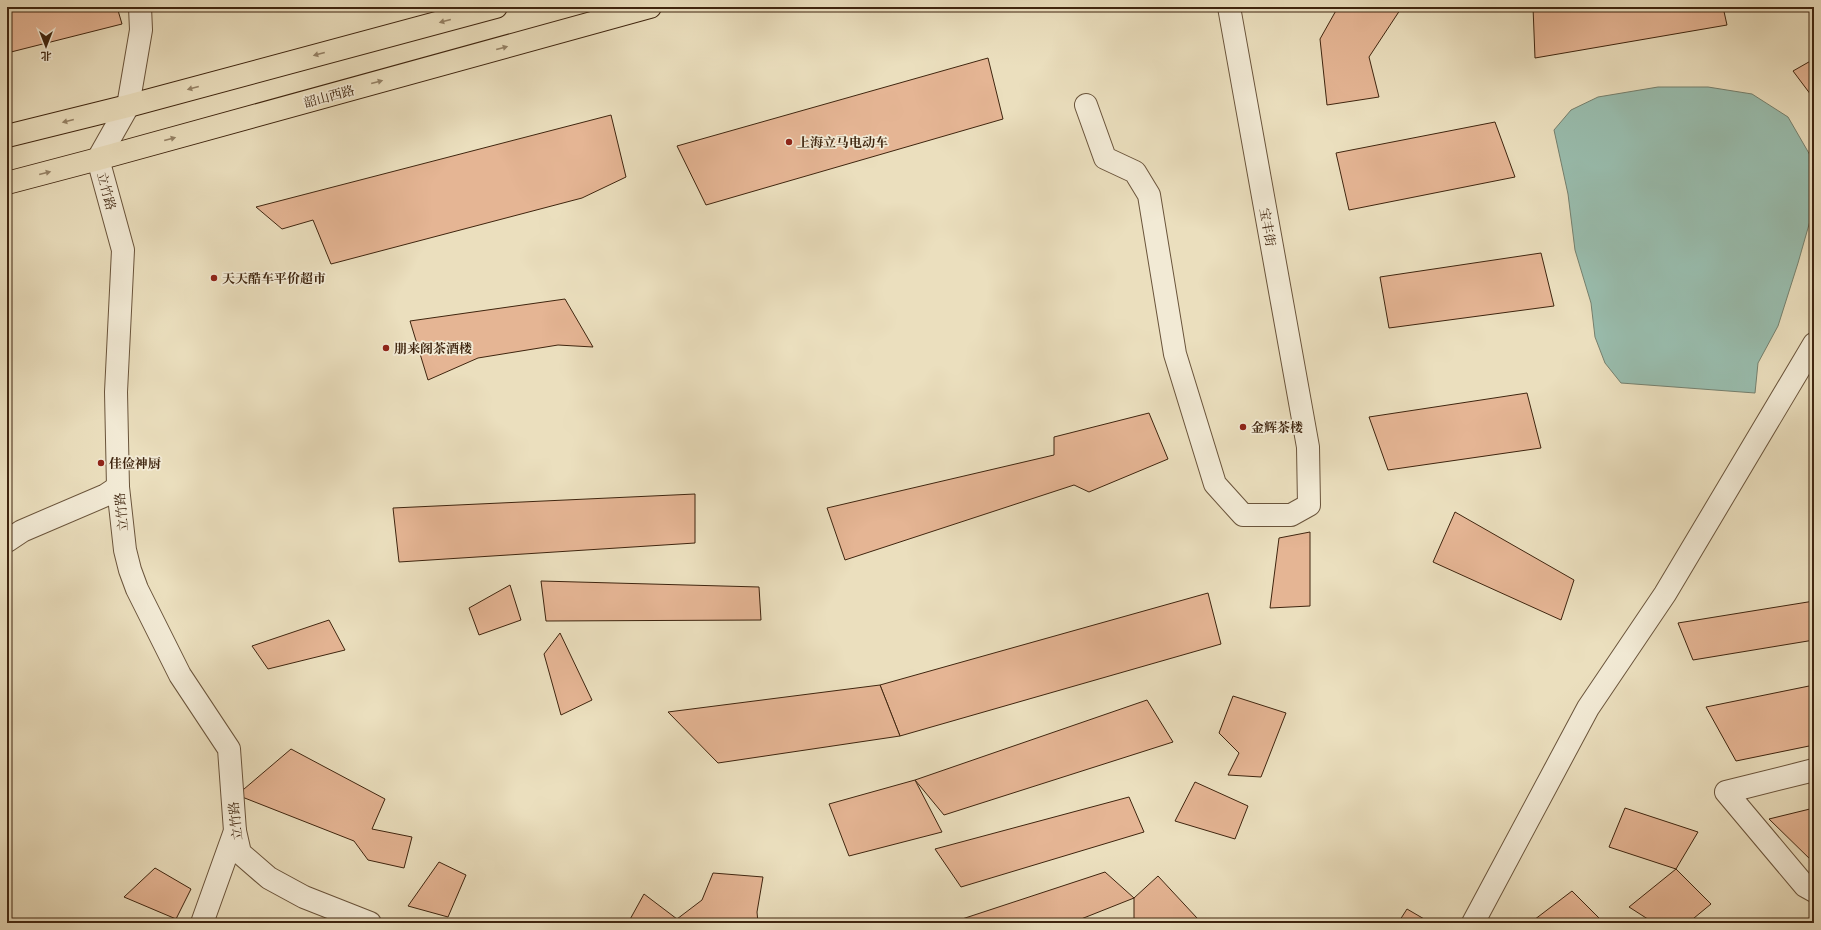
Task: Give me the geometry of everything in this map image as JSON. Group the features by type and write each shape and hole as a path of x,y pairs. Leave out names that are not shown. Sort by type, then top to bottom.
{"main road":[{"path":"7,136 128,106 496,7"},
{"name":"韶山西路","path":"7,183 650,7"}],"street":[{"name":"立竹路","path":"140,7 142,30 128,106 98,159 122,250 116,392 118,487 125,550 137,589 180,676 229,748 235,831 240,853 269,878 304,897 370,923"},
{"name":"宝丰街","path":"1086,105 1105,158 1135,172 1149,195 1176,354 1215,484 1243,515 1291,515 1309,505 1308,447 1229,7"},
{"path":"1473,923 1588,708 1665,594 1814,344"},
{"path":"7,541 22,531 106,495 118,487"},
{"path":"1814,770 1726,792 1805,886 1814,891"},
{"path":"202,923 235,831"}],"shaded area":[{"path":"1658,87 1708,87 1752,94 1788,117 1814,162 1812,214 1778,326 1758,363 1755,393 1621,383 1605,363 1595,337 1591,303 1575,250 1568,194 1554,130 1571,110 1598,97"}],"building":[{"path":"7,7 117,7 122,24 7,53"},
{"path":"1338,7 1402,7 1369,57 1379,97 1327,105 1320,39"},
{"path":"1533,7 1723,7 1727,25 1535,58"},
{"path":"988,58 1003,119 706,205 677,146"},
{"path":"1814,59 1814,99 1793,71"},
{"path":"611,115 626,177 582,198 331,264 313,220 282,229 256,207"},
{"path":"1495,122 1515,177 1349,210 1336,153"},
{"path":"1541,253 1554,306 1389,328 1380,277"},
{"path":"565,299 593,347 558,345 478,358 428,380 410,321"},
{"path":"1527,393 1541,448 1388,470 1369,417"},
{"path":"1149,413 1168,459 1089,492 1074,485 845,560 827,508 1054,455 1054,437"},
{"path":"695,494 695,543 399,562 393,508"},
{"path":"1455,512 1574,580 1561,620 1433,562"},
{"path":"1310,532 1310,606 1270,608 1279,538"},
{"path":"541,581 759,587 761,620 546,621"},
{"path":"510,585 521,620 479,635 469,608"},
{"path":"1208,593 1221,644 900,736 880,685"},
{"path":"1814,601 1814,640 1693,660 1678,623"},
{"path":"329,620 345,650 268,669 252,646"},
{"path":"560,633 592,700 561,715 544,654"},
{"path":"880,685 900,736 718,763 668,712"},
{"path":"1814,685 1814,745 1736,761 1706,707"},
{"path":"1233,696 1286,713 1261,777 1228,775 1239,753 1219,733"},
{"path":"1147,700 1173,742 944,815 915,780"},
{"path":"291,749 385,799 372,829 412,837 404,868 368,860 354,841 237,795"},
{"path":"915,780 942,832 849,856 829,804"},
{"path":"1195,782 1248,806 1235,839 1175,821"},
{"path":"1129,797 1144,832 961,887 935,849"},
{"path":"1625,808 1698,832 1676,869 1609,847"},
{"path":"1814,808 1814,863 1769,819"},
{"path":"439,862 466,875 448,917 408,906"},
{"path":"155,868 191,889 176,919 124,897"},
{"path":"1676,869 1711,904 1688,923 1654,923 1629,907"},
{"path":"1105,872 1134,898 1071,923 950,923"},
{"path":"713,873 763,877 757,912 758,923 628,923 644,894 677,919 702,900"},
{"path":"1158,876 1197,918 1193,923 1134,923 1134,898"},
{"path":"1572,891 1603,922 1602,923 1530,923"},
{"path":"1407,909 1431,923 1398,923"}],"place":[{"name":"上海立马电动车","path":"789,142"},
{"name":"天天酷车平价超市","path":"214,278"},
{"name":"朋来阁茶酒楼","path":"386,348"},
{"name":"金辉茶楼","path":"1243,427"},
{"name":"佳俭神厨","path":"101,463"}]}
